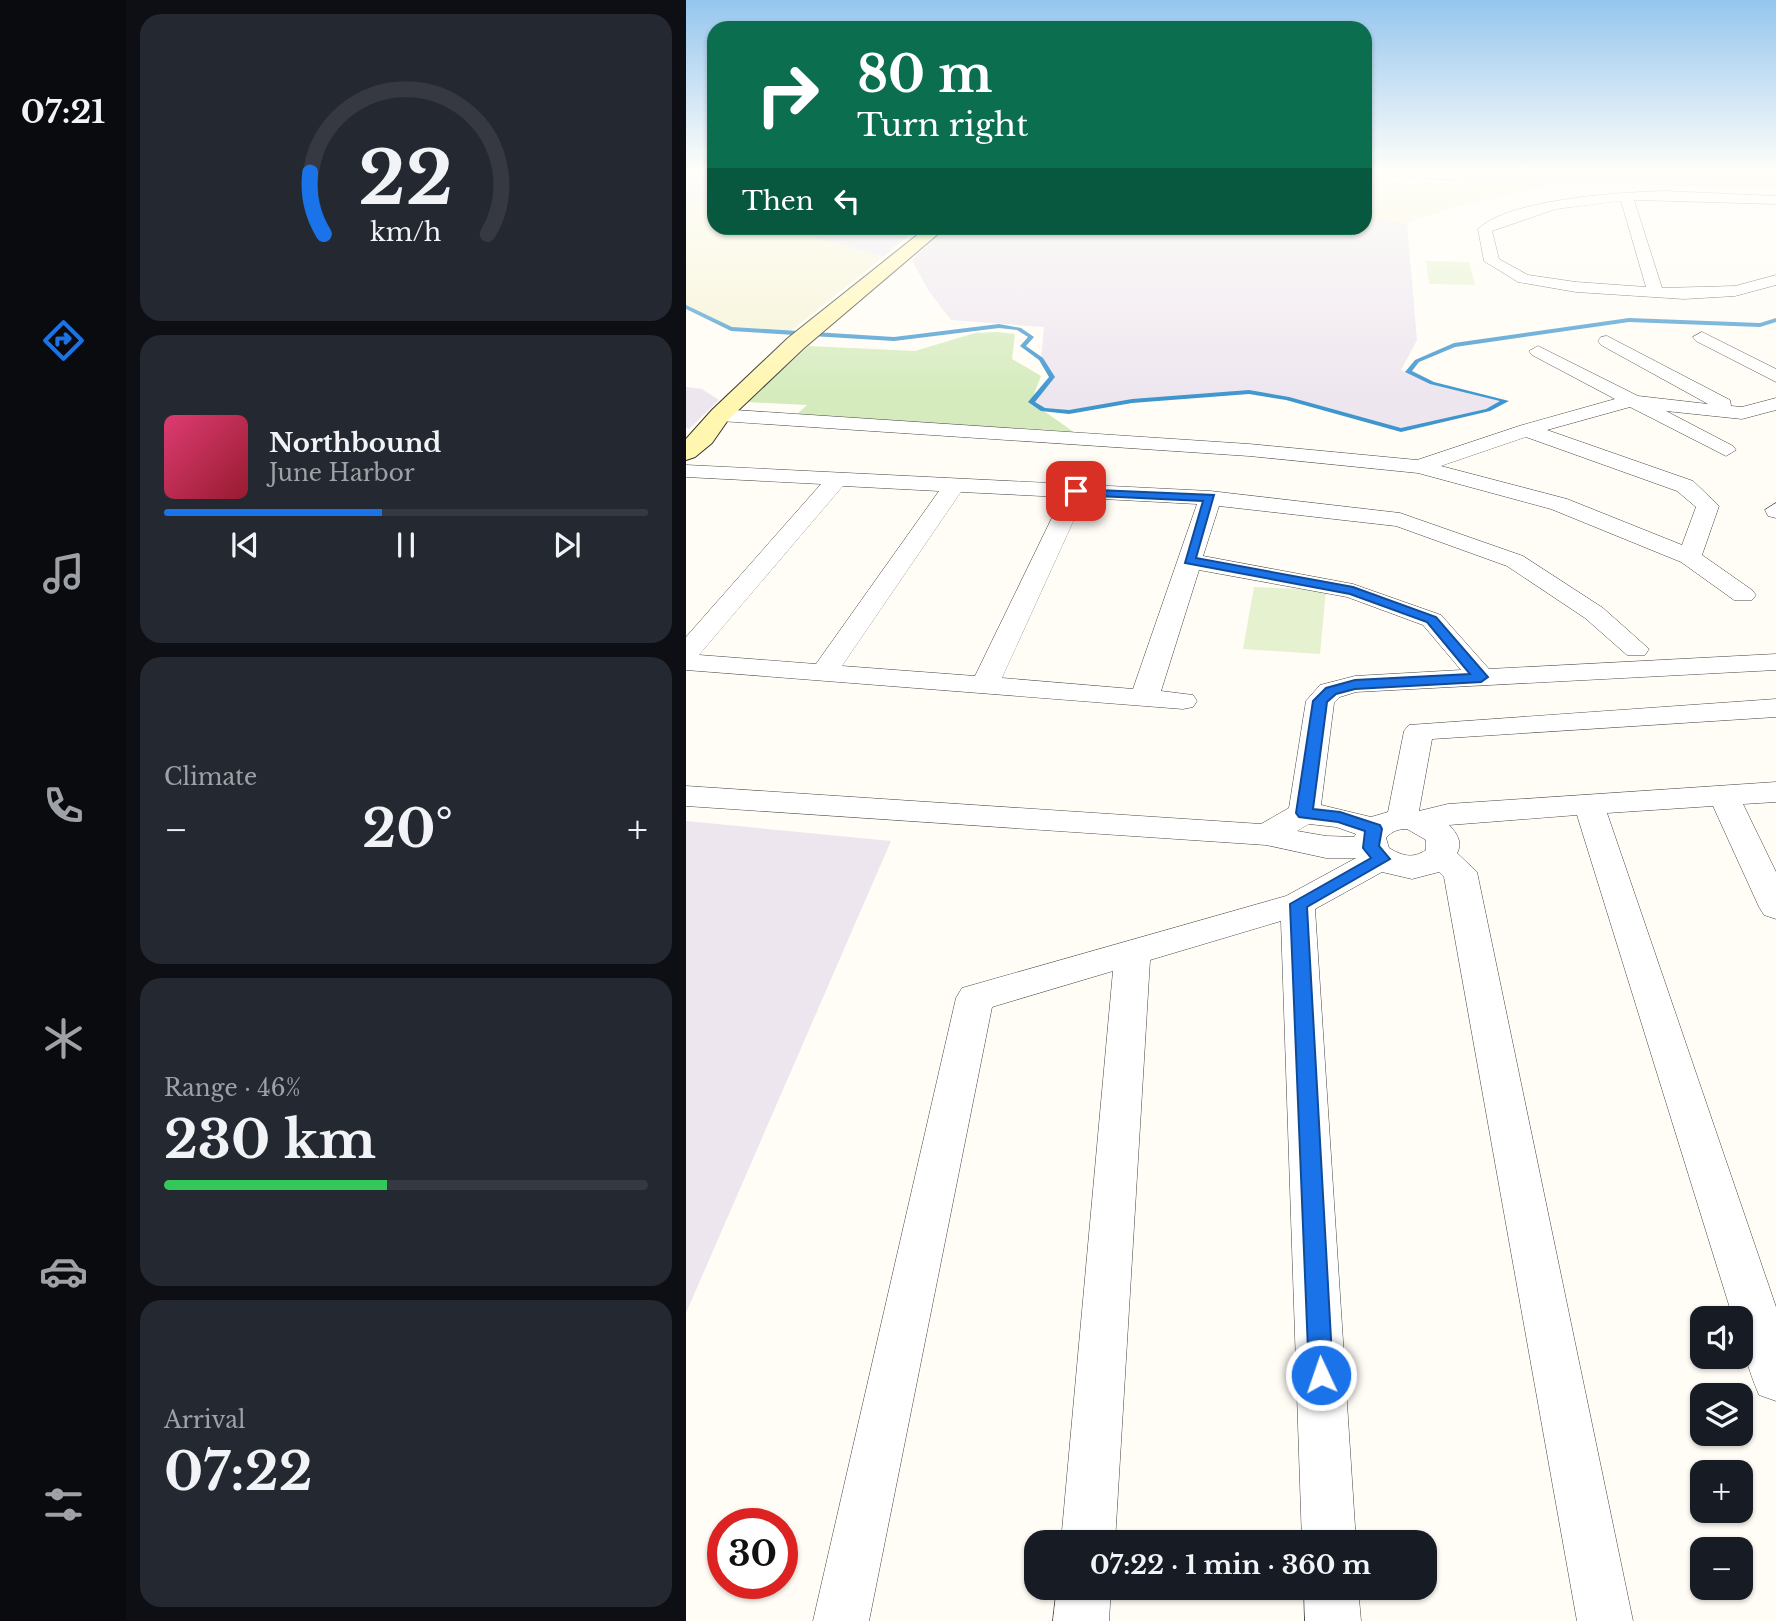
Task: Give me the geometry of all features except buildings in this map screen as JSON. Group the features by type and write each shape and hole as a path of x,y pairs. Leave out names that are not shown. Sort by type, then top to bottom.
{"street":[{"path":"692,442 814,327 914,246"},
{"path":"1489,246 1492,261 1524,279 1576,287 1656,293 1735,292 1776,280"},
{"path":"1641,246 1656,293"},
{"path":"1702,337 1776,376"},
{"path":"1607,341 1742,413"},
{"path":"1538,351 1726,450"},
{"path":"1419,467 1526,430 1629,401 1742,413 1776,404"},
{"path":"720,415 1249,450 1419,467 1559,504 1689,557 1743,596"},
{"path":"1526,430 1685,486 1700,496 1707,506 1689,557"},
{"path":"686,471 1210,498 1400,520 1515,561 1594,613 1636,649"},
{"path":"686,653 839,477"},
{"path":"825,670 955,484"},
{"path":"985,685 1076,491"},
{"path":"1145,696 1210,498"},
{"path":"1189,561 1353,591 1432,620 1481,677"},
{"path":"686,662 825,670 1183,701"},
{"path":"1304,813 1320,701 1331,691 1355,684 1776,662"},
{"path":"1399,839 1419,731 1776,708"},
{"path":"841,1621 975,998 1298,904 1399,839 1448,814 1776,792"},
{"path":"686,796 1266,835 1326,847 1399,839"},
{"path":"1724,797 1776,907"},
{"path":"1589,805 1776,1378"},
{"path":"1266,835 1304,813 1340,817 1399,839 1460,872 1605,1621"},
{"path":"1298,904 1328,1530"},
{"path":"1088,1530 1133,952"},
{"path":"1081,1621 1083,1600"},
{"path":"1332,1600 1333,1621"}],"shaded area":[{"path":"686,246 844,246 883,257 787,334 731,329 686,307"},
{"path":"844,246 896,246 883,257"},
{"path":"927,246 1409,246 1417,340 1401,370 1432,383 1506,401 1488,410 1401,430 1287,398 1249,392 1133,401 1069,412 1043,410 1031,402 1052,377 1041,359 1044,327 951,320 928,290 912,260"},
{"path":"686,387 702,389 719,400 689,429 686,428"},
{"path":"686,821 891,841 686,1313"}],"green space":[{"path":"1426,261 1469,262 1475,285 1429,284"},
{"path":"975,333 1015,334 1012,359 1041,376 1031,402 1078,435 794,417 807,405 746,402 809,346 915,351"},
{"path":"1254,587 1326,590 1320,654 1243,649"}],"waterway":[{"path":"686,307 731,329 894,339 999,326 1019,329 1031,337 1023,346 1041,359 1052,377 1031,402 1043,410 1069,412 1132,401 1249,392 1287,398 1401,430 1488,410 1506,401 1432,383 1408,372 1417,361 1454,345 1629,320 1760,325 1776,320"}],"route":[{"path":"1076,491 1210,498 1189,561 1253,570 1353,591 1432,620 1481,677 1355,684 1331,691 1320,701 1304,813 1340,817 1374,829 1370,838 1371,848 1381,859 1298,904 1321,1375"}]}
